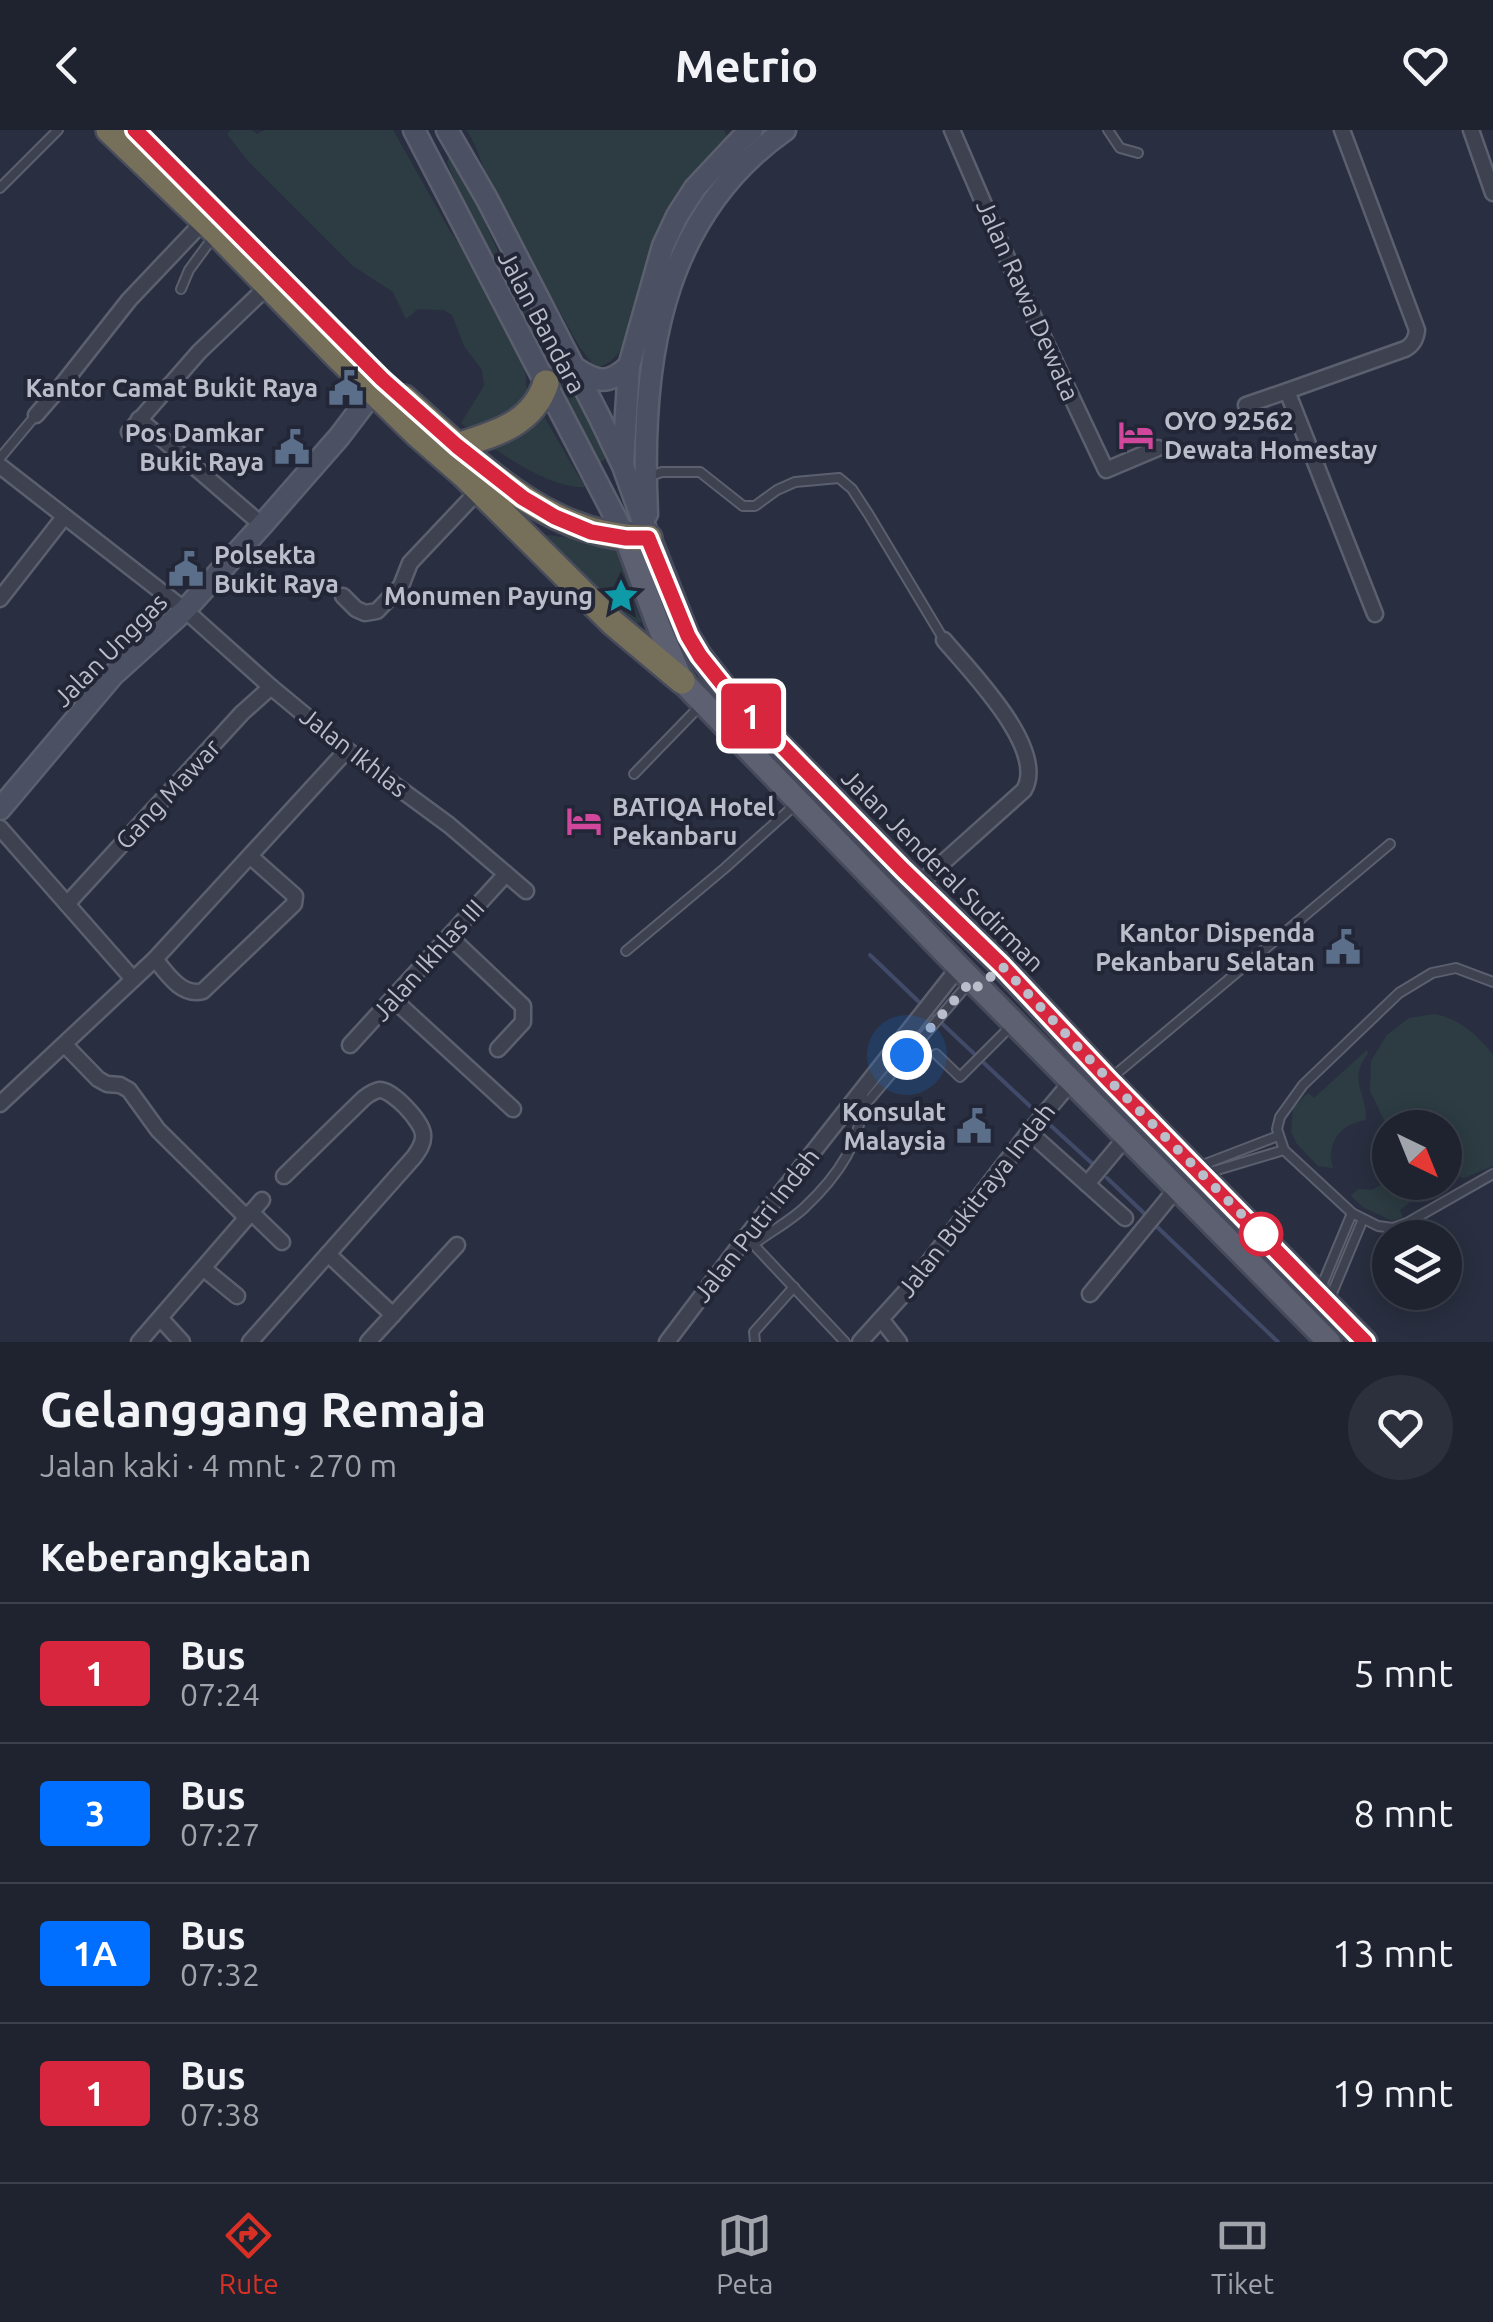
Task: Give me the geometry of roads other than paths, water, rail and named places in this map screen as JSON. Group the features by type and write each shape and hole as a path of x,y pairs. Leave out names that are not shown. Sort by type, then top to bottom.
{"highway":[{"path":"109,130 268,286 457,446 537,508 591,532 637,538"},
{"path":"135,130 417,434 613,622 682,681"},
{"path":"457,446 515,424 536,405 546,383"}],"main road":[{"path":"637,538 659,628 682,681 1330,1342"},
{"name":"Jalan Jenderal Sudirman","path":"637,538 688,636 711,671 1365,1342"},
{"path":"970,979 1002,966"}],"street":[{"name":"Jalan Bandara","path":"447,130 623,466"},
{"path":"637,538 623,466 629,366 663,246 677,216 695,188 752,130"},
{"path":"637,538 646,477 651,364 661,311 683,252 714,201 752,154 785,130"},
{"name":"Jalan Rawa Dewata","path":"952,130 1021,290 1106,470 1158,448"},
{"path":"1246,405 1405,349 1417,336 1342,130"},
{"path":"1471,130 1493,193"},
{"name":"Jalan Bandara","path":"416,131 546,383 637,538"},
{"path":"36,415 129,300 210,226"},
{"path":"262,525 134,426 199,352 268,286"},
{"path":"574,368 592,379 602,380 614,379 629,366"},
{"name":"Jalan Unggas","path":"0,808 114,675 185,610 262,525 339,437 374,390"},
{"path":"1286,391 1374,614"},
{"name":"Jalan Ikhlas","path":"0,466 185,610 271,687 449,825 526,891"},
{"path":"343,596 365,614 377,611 401,586 410,563 478,490"},
{"path":"0,598 64,517"},
{"path":"918,885 1024,790 1030,775 1007,716 944,640"},
{"name":"Gang Mawar","path":"68,904 242,713 271,687"},
{"path":"0,1104 155,959 348,750"},
{"path":"0,828 133,979"},
{"path":"155,959 185,991 203,991 294,904 295,896 250,856"},
{"name":"Jalan Ikhlas III","path":"350,1045 506,874"},
{"path":"450,937 523,1006 523,1022 498,1049"},
{"name":"Jalan Putri Indah","path":"667,1342 750,1240 863,1088 970,979"},
{"path":"394,999 513,1110"},
{"path":"65,1044 98,1079 129,1090 158,1130 282,1242"},
{"name":"Jalan Bukitraya Indah","path":"860,1342 909,1288 1072,1081"},
{"path":"250,1342 420,1148 424,1138 420,1124 395,1097 375,1091 284,1176"},
{"path":"1029,1132 1125,1218"},
{"path":"1087,1184 1128,1136"},
{"path":"1090,1294 1177,1188"},
{"path":"139,1342 262,1200"},
{"path":"378,1339 393,1314 457,1245"},
{"path":"328,1254 393,1314"},
{"path":"204,1269 236,1296"},
{"path":"161,1319 182,1342"},
{"path":"881,1320 899,1342"}],"lane":[{"path":"0,188 58,130"},
{"path":"1108,130 1120,148 1138,153"},
{"path":"181,289 189,270 210,243 210,226"},
{"path":"0,458 36,415"},
{"path":"646,477 662,472 700,472 743,506 755,506 796,482 839,478 852,489 869,515 944,640"},
{"path":"634,774 704,703"},
{"path":"626,951 798,802"},
{"path":"1109,1080 1390,844"},
{"path":"1493,982 1456,968 1432,973 1399,992 1303,1084 1280,1117 1277,1129 1284,1150 1352,1213 1378,1226 1393,1228 1407,1223 1493,1174"},
{"path":"863,1107 970,979"},
{"path":"936,1054 960,1077 1014,1022"},
{"path":"845,1342 750,1240 802,1210 832,1176 854,1144 863,1107 863,1088"},
{"path":"1199,1171 1278,1136"},
{"path":"1199,1171 1284,1150"},
{"path":"1324,1298 1352,1213"},
{"path":"1324,1298 1363,1219"},
{"path":"755,1342 754,1332 794,1286"}],"waterway":[{"path":"870,955 918,1001"},
{"path":"934,1016 1033,1109"},
{"path":"1049,1124 1095,1166"},
{"path":"1107,1178 1147,1216"},
{"path":"1153,1223 1278,1342"}],"place":[{"name":"Kantor Camat Bukit Raya","path":"346,388"},
{"name":"OYO 92562 Dewata Homestay","path":"1136,435"},
{"name":"Pos Damkar Bukit Raya","path":"292,447"},
{"name":"Polsekta Bukit Raya","path":"186,569"},
{"name":"Monumen Payung","path":"621,596"},
{"name":"BATIQA Hotel Pekanbaru","path":"584,821"},
{"name":"Kantor Dispenda Pekanbaru Selatan","path":"1343,947"},
{"name":"Konsulat Malaysia","path":"974,1126"}]}
